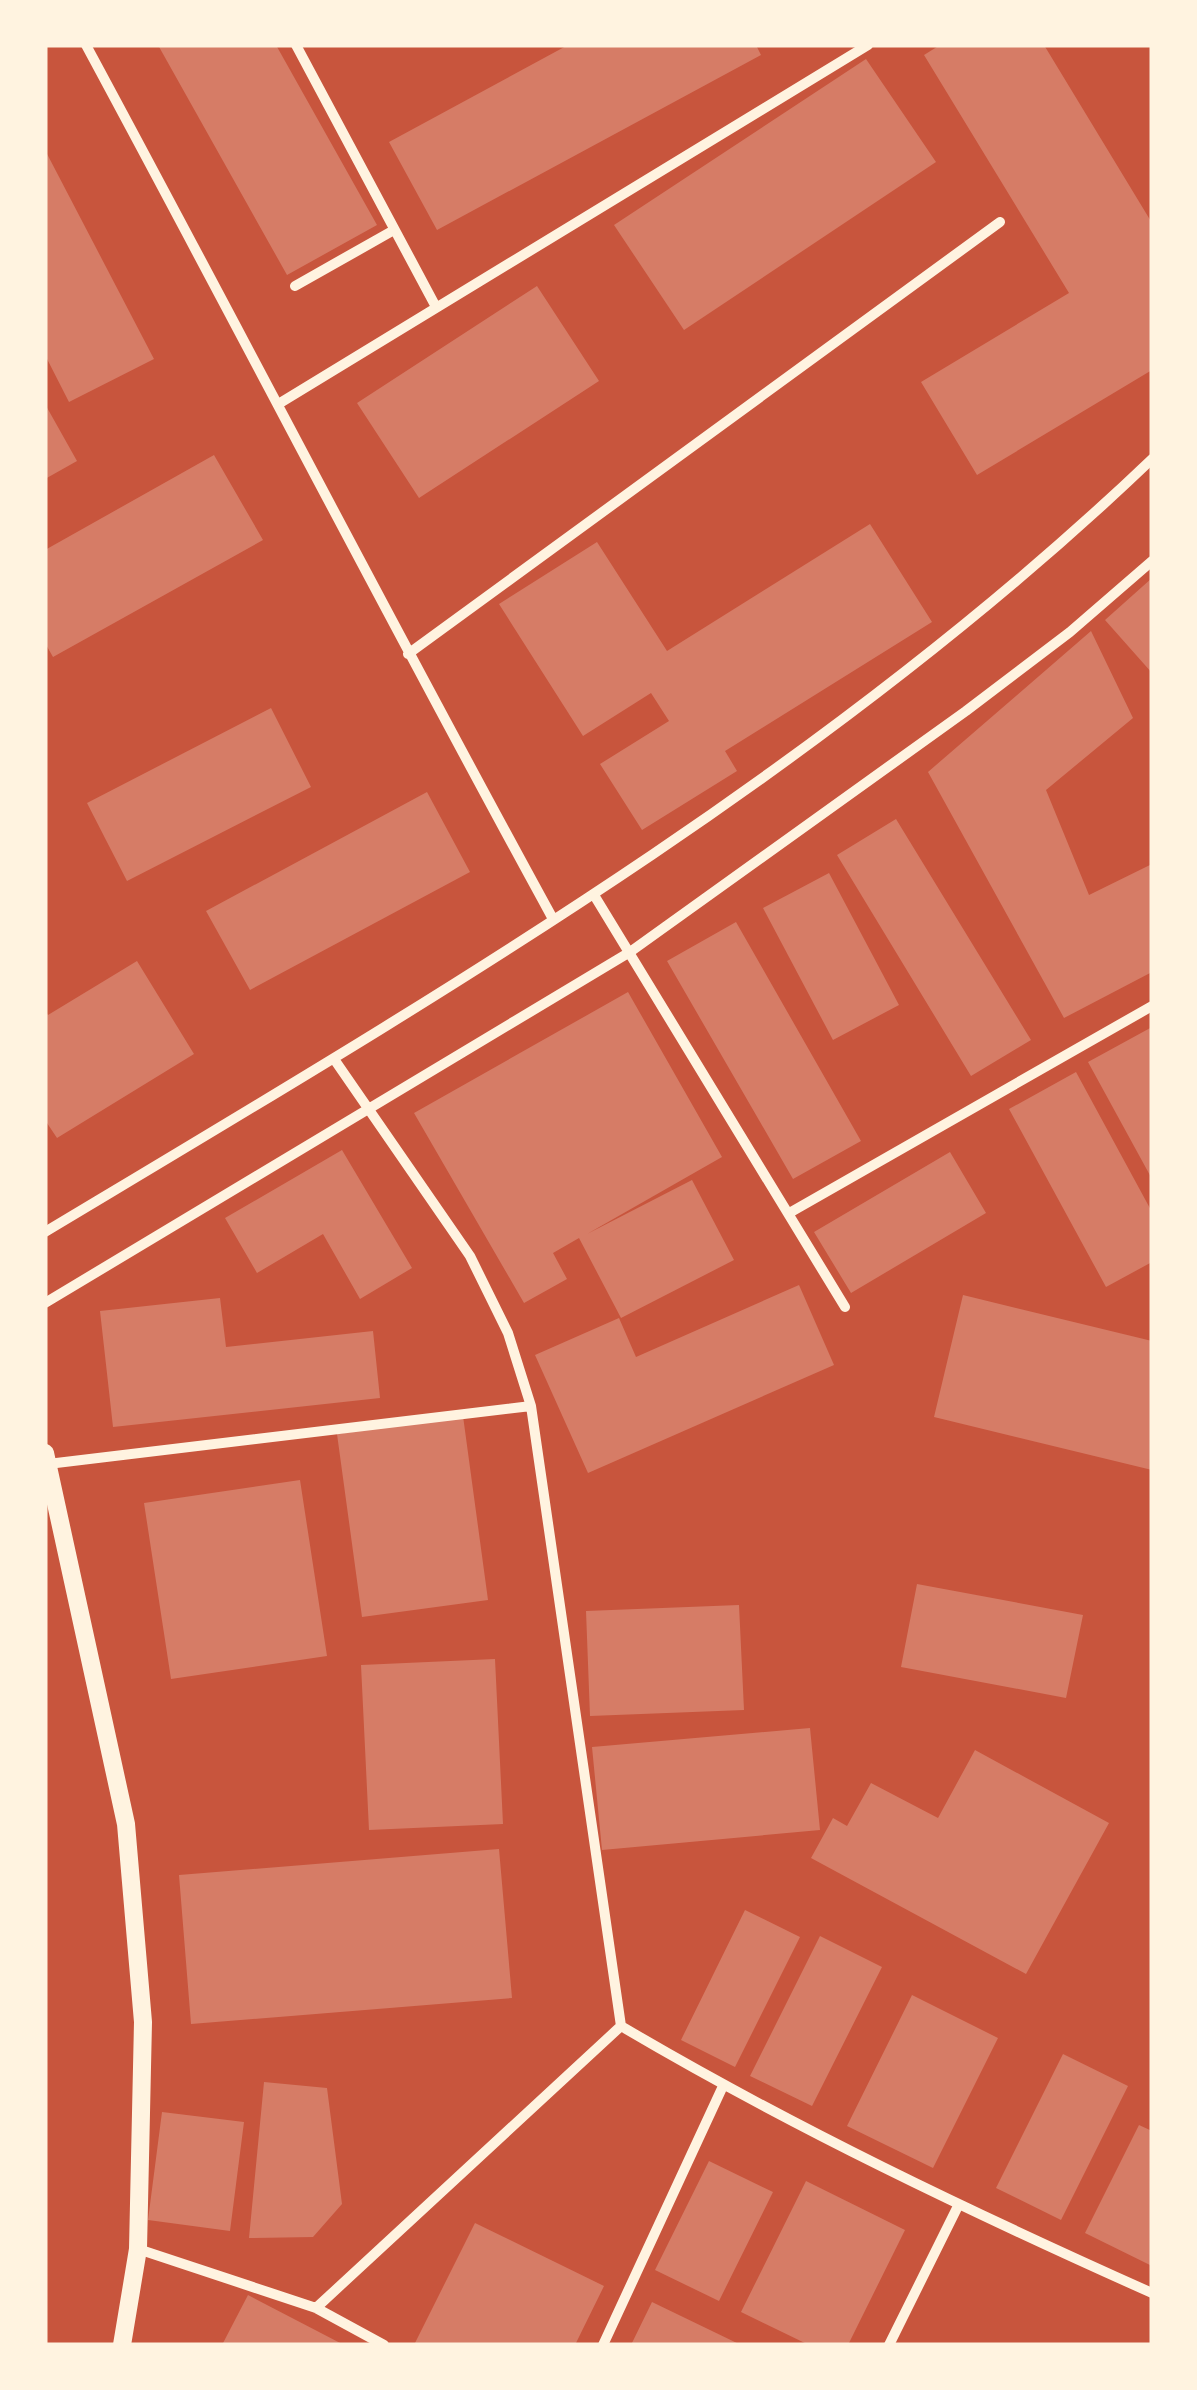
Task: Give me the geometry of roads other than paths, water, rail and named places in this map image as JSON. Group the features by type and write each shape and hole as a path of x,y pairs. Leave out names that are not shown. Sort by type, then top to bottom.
{"street":[{"path":"86,45 280,403 408,654 553,919"},
{"path":"296,45 436,308"},
{"path":"280,403 868,45"},
{"path":"408,654 1000,222"},
{"path":"295,286 394,230"},
{"path":"45,1232 334,1058 594,894 923,660 1152,459"},
{"path":"45,1303 371,1111 630,952 966,711 1070,632 1152,562"},
{"path":"594,894 845,1306"},
{"path":"791,1212 1152,1006"},
{"path":"334,1058 470,1256 508,1333 531,1406 620,2026"},
{"path":"122,2345 138,2250 143,2022 126,1824 47,1459 531,1406"},
{"path":"620,2026 723,2086 958,2206 1152,2294"},
{"path":"316,2308 620,2026"},
{"path":"603,2345 723,2086"},
{"path":"889,2345 958,2206"},
{"path":"138,2250 316,2308 384,2345"}]}
